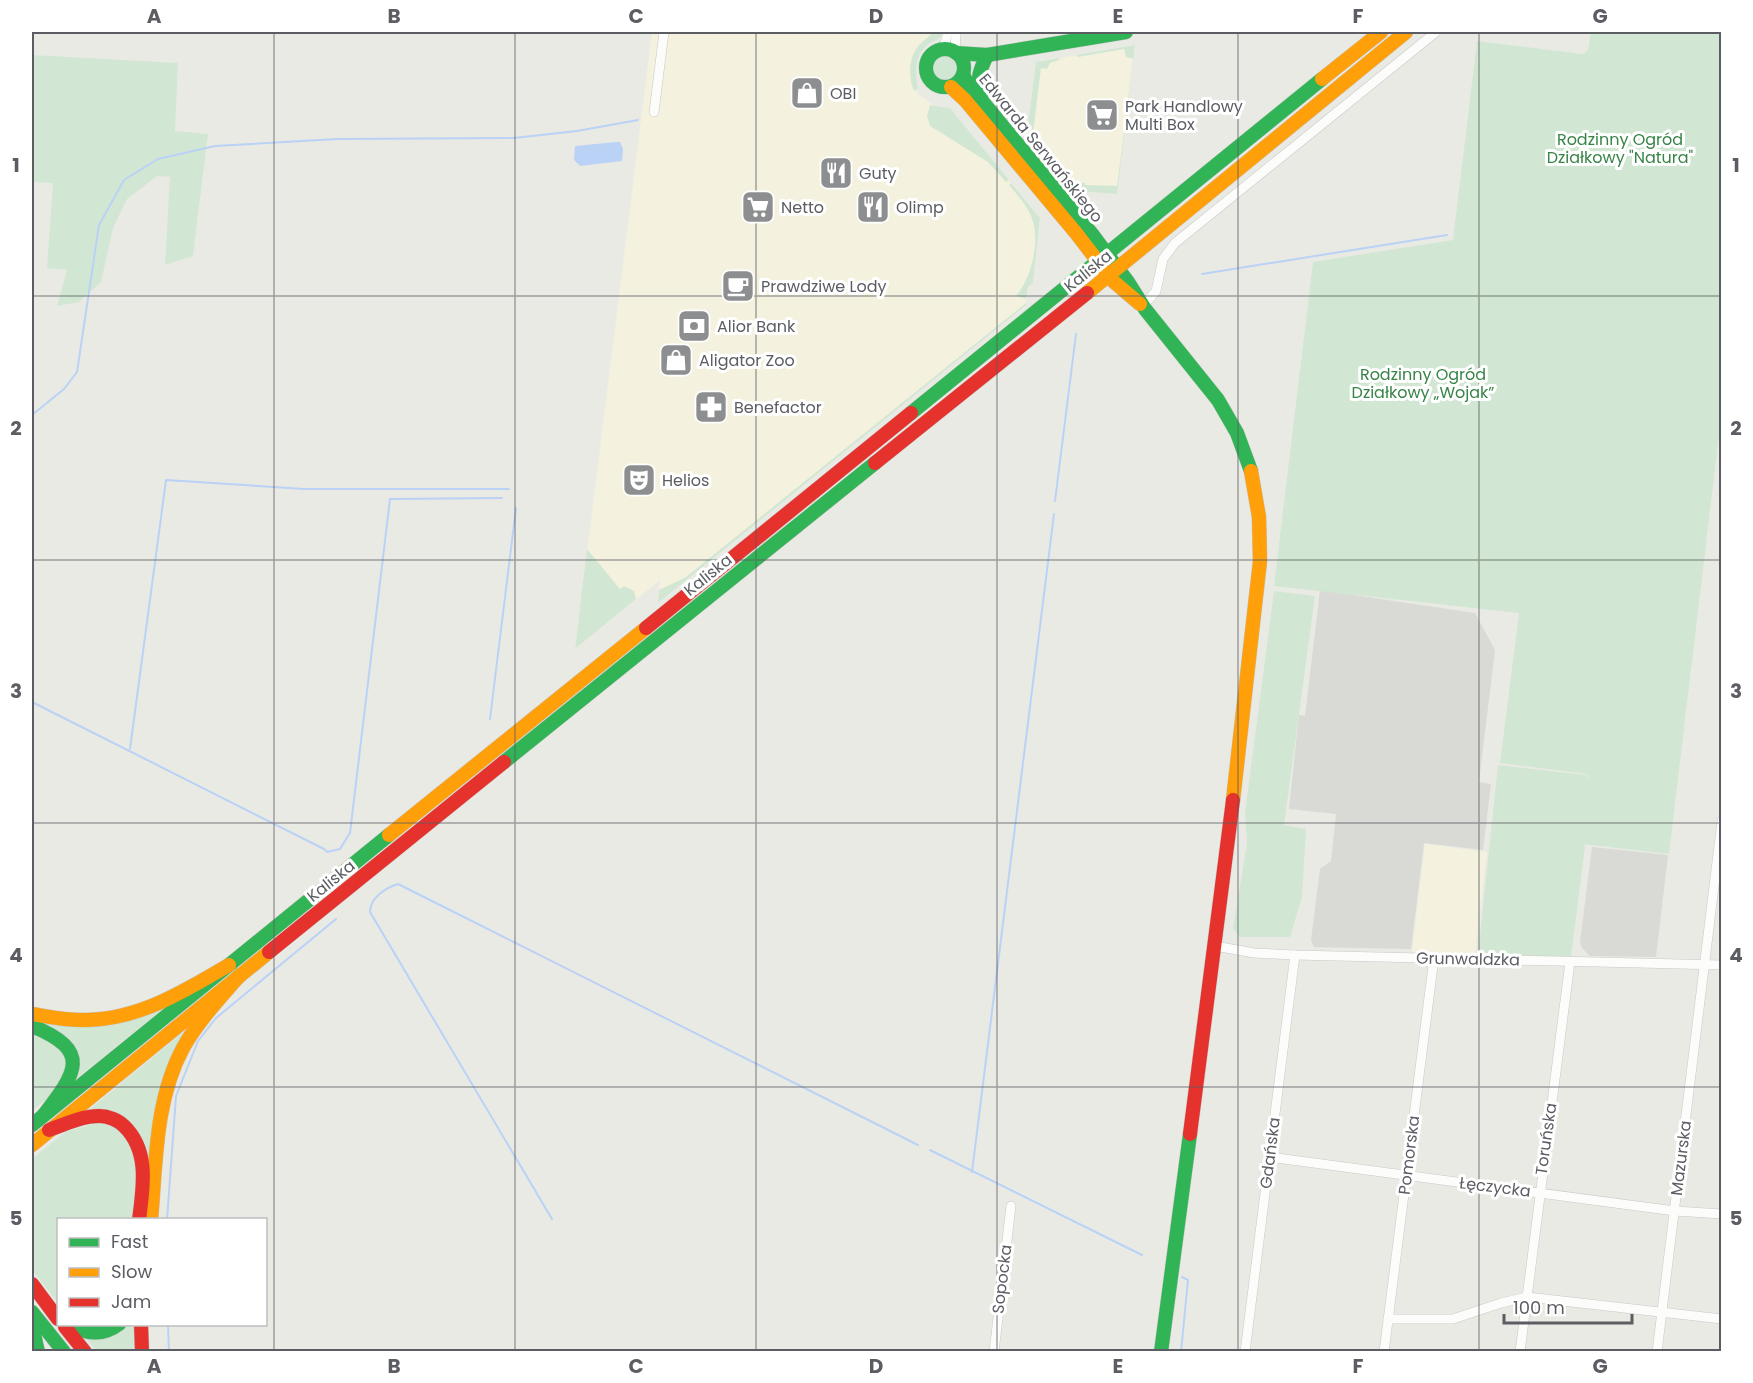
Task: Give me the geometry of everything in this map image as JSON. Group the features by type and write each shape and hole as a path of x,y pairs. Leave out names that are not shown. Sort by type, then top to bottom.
{"main road":[{"path":"987,55 971,64 956,84 951,87 937,86 930,81 926,73 926,64 930,57 950,51 987,55 1125,32"},
{"name":"Kaliska","path":"37,1121 1381,32"},
{"name":"Kaliska","path":"32,1145 1112,273 1406,32"},
{"path":"950,51 963,60 964,73"},
{"path":"982,100 976,81 977,73 987,55"},
{"name":"Edwarda Serwańskiego","path":"964,73 968,84 1092,234 1102,259"},
{"name":"Edwarda Serwańskiego","path":"951,87 1112,273 1129,283 1143,306 1228,416 1246,458 1257,495 1261,522 1259,582 1215,946 1161,1352"},
{"path":"1092,234 1110,240 1135,232"},
{"path":"32,1014 86,1022 122,1017 158,1005 229,965"},
{"path":"151,1218 164,1097 171,1072 196,1026 240,975"},
{"path":"32,1026 59,1037 67,1045 73,1066 69,1080 37,1121"},
{"path":"49,1130 80,1119 102,1116 114,1119 124,1126 133,1135 142,1157 144,1176 139,1218"},
{"path":"32,1284 57,1318"},
{"path":"32,1312 64,1352"},
{"path":"32,1325 38,1352"},
{"path":"67,1326 85,1352"},
{"path":"70,1326 96,1334 108,1332 116,1326"},
{"path":"141,1326 142,1352"}],"street":[{"path":"654,112 664,32"},
{"path":"948,32 945,43 950,51"},
{"path":"950,51 956,32"},
{"path":"1143,306 1156,291 1163,259 1174,243 1436,32"},
{"name":"Mazurska","path":"1657,1352 1722,821"},
{"name":"Grunwaldzka","path":"1215,946 1295,955 1722,965"},
{"name":"Gdańska","path":"1245,1352 1295,955"},
{"name":"Pomorska","path":"1384,1352 1434,958"},
{"name":"Toruńska","path":"1520,1352 1570,962"},
{"name":"Łęczycka","path":"1269,1157 1675,1211 1722,1214"},
{"name":"Sopocka","path":"994,1352 1011,1206"},
{"path":"1388,1319 1453,1319 1527,1297 1722,1320"}],"shaded area":[{"path":"652,32 943,32 943,35 932,39 917,52 914,83 918,94 933,105 950,108 1040,218 1033,283 1028,287 1026,305 658,603 660,580 575,649"},
{"path":"1135,45 1117,194 1075,191 1027,132 1036,62"},
{"path":"1320,590 1475,613 1495,650 1479,782 1491,784 1483,850 1424,843 1411,949 1314,947 1311,940 1320,869 1331,861 1336,814 1289,809 1299,715 1305,716"},
{"path":"1425,844 1487,852 1475,953 1412,952"},
{"path":"1592,847 1668,855 1656,957 1590,956 1582,948 1580,942"}],"green space":[{"path":"933,32 943,32 939,38 924,48 918,58 916,76 918,88 914,91 910,76 913,54"},
{"path":"1591,32 1721,32 1721,419 1669,854 1583,844 1585,846 1571,957 1478,954 1498,765 1586,775 1590,783 1587,774 1500,763 1519,613 1274,586 1313,262 1453,240 1477,41 1583,54 1588,50"},
{"path":"1135,45 1117,194 1075,191 1062,174 1069,181 1085,183 1085,185 1117,186 1133,59 1126,57 1124,49 1078,57 1076,55"},
{"path":"32,55 178,63 175,131 208,134 193,256 165,265 170,177 157,176 127,199 113,228 101,282 79,302 57,306 67,270 47,268 53,183 32,182"},
{"path":"945,56 954,59 957,68 954,77 945,80 936,77 933,68 936,59"},
{"path":"1060,58 1050,63 1047,69 1041,68 1033,134 1039,135 1051,162 1027,132 1036,62"},
{"path":"930,105 950,108 1009,180 1006,182 988,162 930,126 927,116"},
{"path":"1011,183 1040,218 1033,283 1028,287 1026,299 1016,296 1022,288 1033,258 1034,225 1027,208 1009,185"},
{"path":"1026,303 658,603 659,590 686,577"},
{"path":"587,549 620,589 624,586 634,591 636,599 575,649"},
{"path":"1274,591 1315,596 1284,825 1306,829 1302,897 1290,937 1239,937 1233,928 1247,843 1245,813"},
{"path":"160,1011 77,1078 79,1068 32,1019"},
{"path":"193,1024 150,1169 144,1140 89,1110"},
{"path":"32,1031 60,1046 68,1063 53,1094 32,1111"},
{"path":"101,1122 124,1132 135,1150 135,1218 57,1218 57,1302 32,1270 32,1159 65,1132"},
{"path":"126,1326 136,1326 137,1351 97,1351 85,1338 123,1330"}],"water":[{"path":"620,142 623,149 622,161 580,166 574,160 575,146"}],"waterway":[{"path":"32,415 64,389 77,372 99,225 124,180 158,159 215,146 337,139 514,138 577,131 638,120"},
{"path":"1202,274 1447,235"},
{"path":"1055,501 1076,334"},
{"path":"130,749 166,480 304,489 509,489"},
{"path":"32,702 327,852 340,849 350,833 390,499 502,498"},
{"path":"490,719 516,508"},
{"path":"972,1172 1054,514"},
{"path":"552,1219 370,912 375,898 388,888 398,884 918,1145"},
{"path":"167,1218 176,1096 198,1041 216,1018 336,919"},
{"path":"930,1150 1142,1255"},
{"path":"1181,1352 1188,1280 1182,1277"},
{"path":"168,1326 169,1352"}],"traffic: fast":[{"path":"956,53 987,55 1126,32"},
{"path":"945,49 959,54 964,68 959,82 945,87 931,82 926,68 931,54 945,49"},
{"path":"981,95 980,75 987,55"},
{"path":"963,75 1092,234 1145,309 1218,400 1237,433 1251,471"},
{"path":"911,413 1322,79"},
{"path":"504,762 875,463"},
{"path":"32,1125 389,835"},
{"path":"32,1026 51,1035 64,1045 71,1054 73,1064 64,1087 43,1116"},
{"path":"1161,1352 1190,1134"},
{"path":"32,1312 64,1352"},
{"path":"32,1325 38,1352"},
{"path":"72,1326 94,1333 116,1326"}],"traffic: slow":[{"path":"1322,79 1381,32"},
{"path":"1087,293 1406,32"},
{"path":"951,87 965,100 1113,281 1140,304"},
{"path":"1233,800 1260,561 1259,517 1251,471"},
{"path":"389,835 646,628"},
{"path":"32,1145 269,952"},
{"path":"32,1014 80,1020 125,1015 161,1002 229,965"},
{"path":"151,1218 158,1132 174,1068 195,1028 240,975"}],"traffic: jam":[{"path":"875,463 1087,293"},
{"path":"646,628 911,413"},
{"path":"269,952 504,762"},
{"path":"1190,1134 1233,800"},
{"path":"49,1130 93,1116 113,1119 124,1126 138,1147 143,1170 139,1218"},
{"path":"32,1284 57,1318"},
{"path":"141,1326 142,1352"},
{"path":"65,1327 85,1352"}],"place":[{"name":"OBI","path":"807,93"},
{"name":"Park Handlowy Multi Box","path":"1102,115"},
{"name":"Guty","path":"836,173"},
{"name":"Netto","path":"758,207"},
{"name":"Olimp","path":"873,207"},
{"name":"Prawdziwe Lody","path":"738,286"},
{"name":"Alior Bank","path":"694,326"},
{"name":"Aligator Zoo","path":"676,360"},
{"name":"Benefactor","path":"711,407"},
{"name":"Helios","path":"639,480"}],"park label":[{"name":"Rodzinny Ogród Działkowy \"Natura\"","path":"1620,148"},
{"name":"Rodzinny Ogród Działkowy „Wojak”","path":"1423,383"}]}
